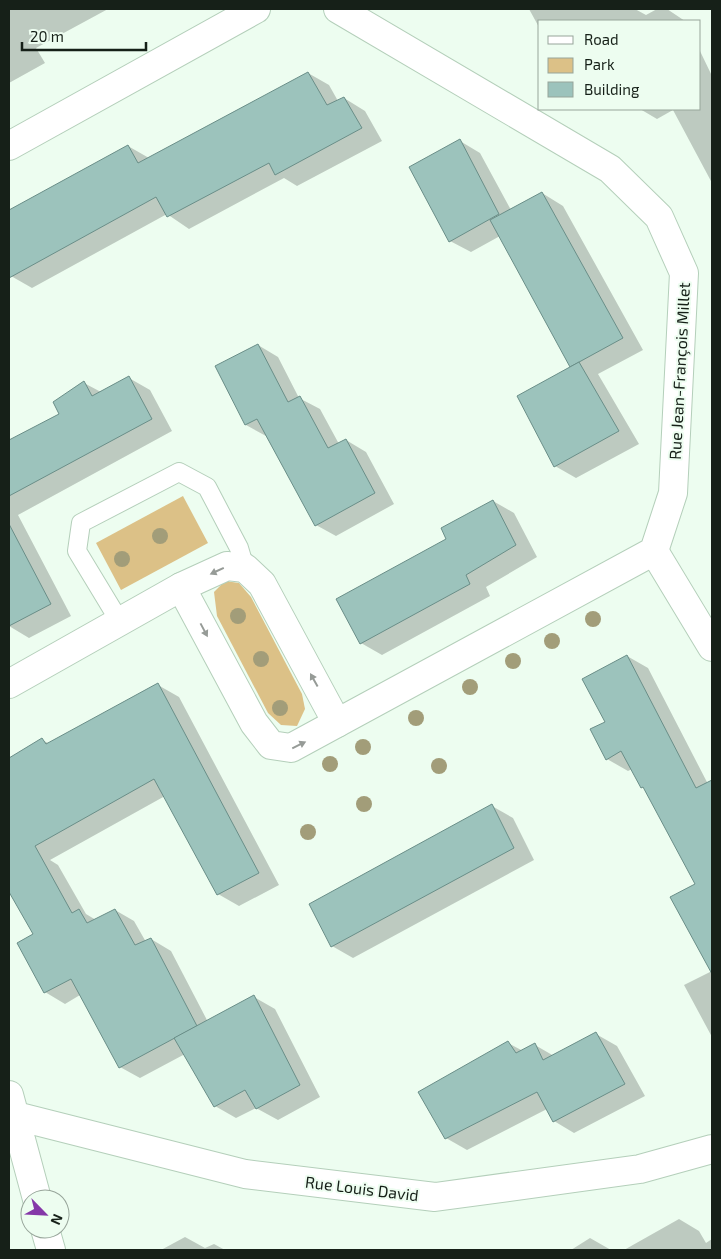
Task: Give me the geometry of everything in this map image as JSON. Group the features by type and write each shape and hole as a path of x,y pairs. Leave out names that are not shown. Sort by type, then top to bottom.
{"street":[{"path":"9,146 256,9"},
{"name":"Rue Jean-François Millet","path":"338,9 610,169 659,217 684,273 673,493 654,551"},
{"path":"181,587 254,724 271,745 291,748 654,551 712,647"},
{"path":"9,684 181,587 227,566 245,568 262,584 338,723"},
{"path":"12,1106 34,1189"},
{"name":"Rue Louis David","path":"12,1106 245,1174 435,1197 640,1169 712,1149"}],"lane":[{"path":"120,622 77,551 81,523 179,472 208,487 239,548 245,568"}],"green space":[{"path":"183,496 208,543 121,590 96,543"},
{"path":"225,581 239,583 251,597 302,694 305,709 297,726 281,725 268,713 217,616 214,592"}],"building":[{"path":"308,72 327,105 344,97 362,128 275,175 269,163 167,217 156,197 9,278 9,210 128,145 138,163"},
{"path":"460,139 499,214 449,242 409,167"},
{"path":"542,192 623,338 570,367 490,220"},
{"path":"258,344 288,402 300,396 328,448 346,439 375,493 315,526 257,419 245,425 215,366"},
{"path":"579,362 619,431 554,467 517,396"},
{"path":"129,376 152,419 9,496 9,440 59,414 53,402 84,381 92,396"},
{"path":"493,500 516,545 466,575 470,584 360,644 336,599 446,539 441,528"},
{"path":"9,524 51,604 9,626"},
{"path":"627,655 696,788 712,780 712,974 670,897 695,884 643,787 641,788 621,751 606,760 590,729 605,722 582,679"},
{"path":"158,683 259,873 217,895 154,779 35,846 72,913 79,909 87,923 115,909 135,945 151,938 197,1026 119,1068 71,979 44,993 17,943 33,934 9,892 9,758 42,738 46,744"},
{"path":"492,804 514,848 331,947 309,904"},
{"path":"254,995 300,1085 256,1109 245,1090 214,1107 174,1038"},
{"path":"596,1032 625,1084 553,1122 537,1092 445,1139 418,1092 508,1041 516,1053 535,1043 543,1060"}]}
